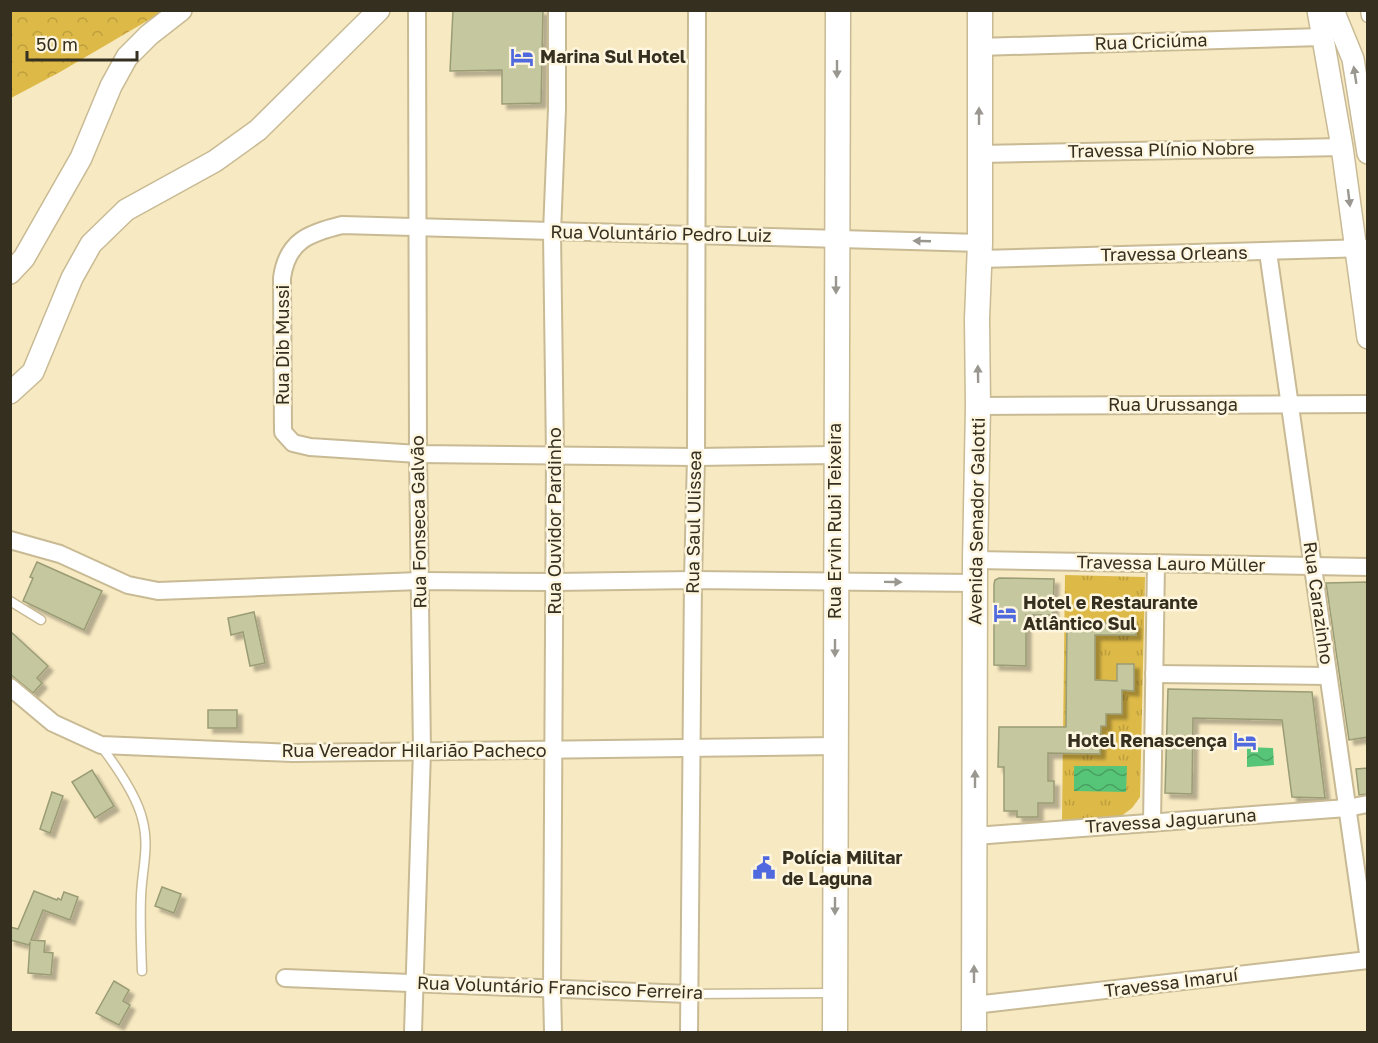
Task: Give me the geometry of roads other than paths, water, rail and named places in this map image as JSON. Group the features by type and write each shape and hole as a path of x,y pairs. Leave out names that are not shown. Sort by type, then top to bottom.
{"main road":[{"name":"Rua Ervin Rubi Teixeira","path":"835,1032 838,10"},
{"name":"Avenida Senador Galotti","path":"974,1032 980,10"}],"street":[{"path":"10,273 24,258 81,158 111,86 127,57 149,35 181,10"},
{"path":"10,393 33,372 72,278 91,244 126,210 215,161 258,130 379,10"},
{"name":"Rua Fonseca Galvão","path":"413,1032 422,751 418,454 417,10"},
{"name":"Rua Ouvidor Pardinho","path":"553,1032 555,456 552,232 557,109 557,10"},
{"name":"Rua Saul Ulissea","path":"689,1032 696,457 697,10"},
{"path":"1318,10 1361,249 1368,338"},
{"path":"1333,10 1353,59 1368,153"},
{"path":"1367,10 1368,16"},
{"name":"Rua Criciúma","path":"980,47 1322,37"},
{"name":"Travessa Plínio Nobre","path":"979,154 1342,147"},
{"name":"Rua Voluntário Pedro Luiz","path":"342,225 836,238 980,251"},
{"name":"Rua Dib Mussi","path":"342,225 319,231 302,239 290,252 284,265 282,278 283,432 293,443 310,447 418,454"},
{"name":"Travessa Orleans","path":"980,251 1268,252 1361,249"},
{"name":"Rua Carazinho","path":"1268,252 1368,953"},
{"name":"Rua Urussanga","path":"978,406 1368,405"},
{"path":"418,454 696,457 836,455"},
{"name":"Travessa Lauro Müller","path":"10,540 60,554 128,585 158,591 420,581 835,581 975,571 1156,563 1368,567"},
{"path":"1152,823 1156,563"},
{"path":"1154,674 1328,676"},
{"name":"Rua Vereador Hilarião Pacheco","path":"10,687 53,723 101,745 293,753 835,746"},
{"name":"Travessa Jaguaruna","path":"975,836 1347,808 1368,804"},
{"name":"Travessa Imaruí","path":"974,1005 1368,960"},
{"name":"Rua Voluntário Francisco Ferreira","path":"285,978 688,994"}],"lane":[{"path":"10,601 41,620"},
{"path":"101,745 118,768 142,815 146,839 141,894 142,970"},
{"name":"Rua Voluntário Francisco Ferreira","path":"688,994 835,993"}],"water":[{"path":"1247,747 1273,748 1274,765 1247,767"},
{"path":"1074,766 1127,766 1126,792 1074,791"}],"place":[{"name":"Marina Sul Hotel","path":"522,57"},
{"name":"Hotel e Restaurante Atlântico Sul","path":"1005,613"},
{"name":"Hotel Renascença","path":"1245,741"},
{"name":"Polícia Militar de Laguna","path":"764,868"}]}
